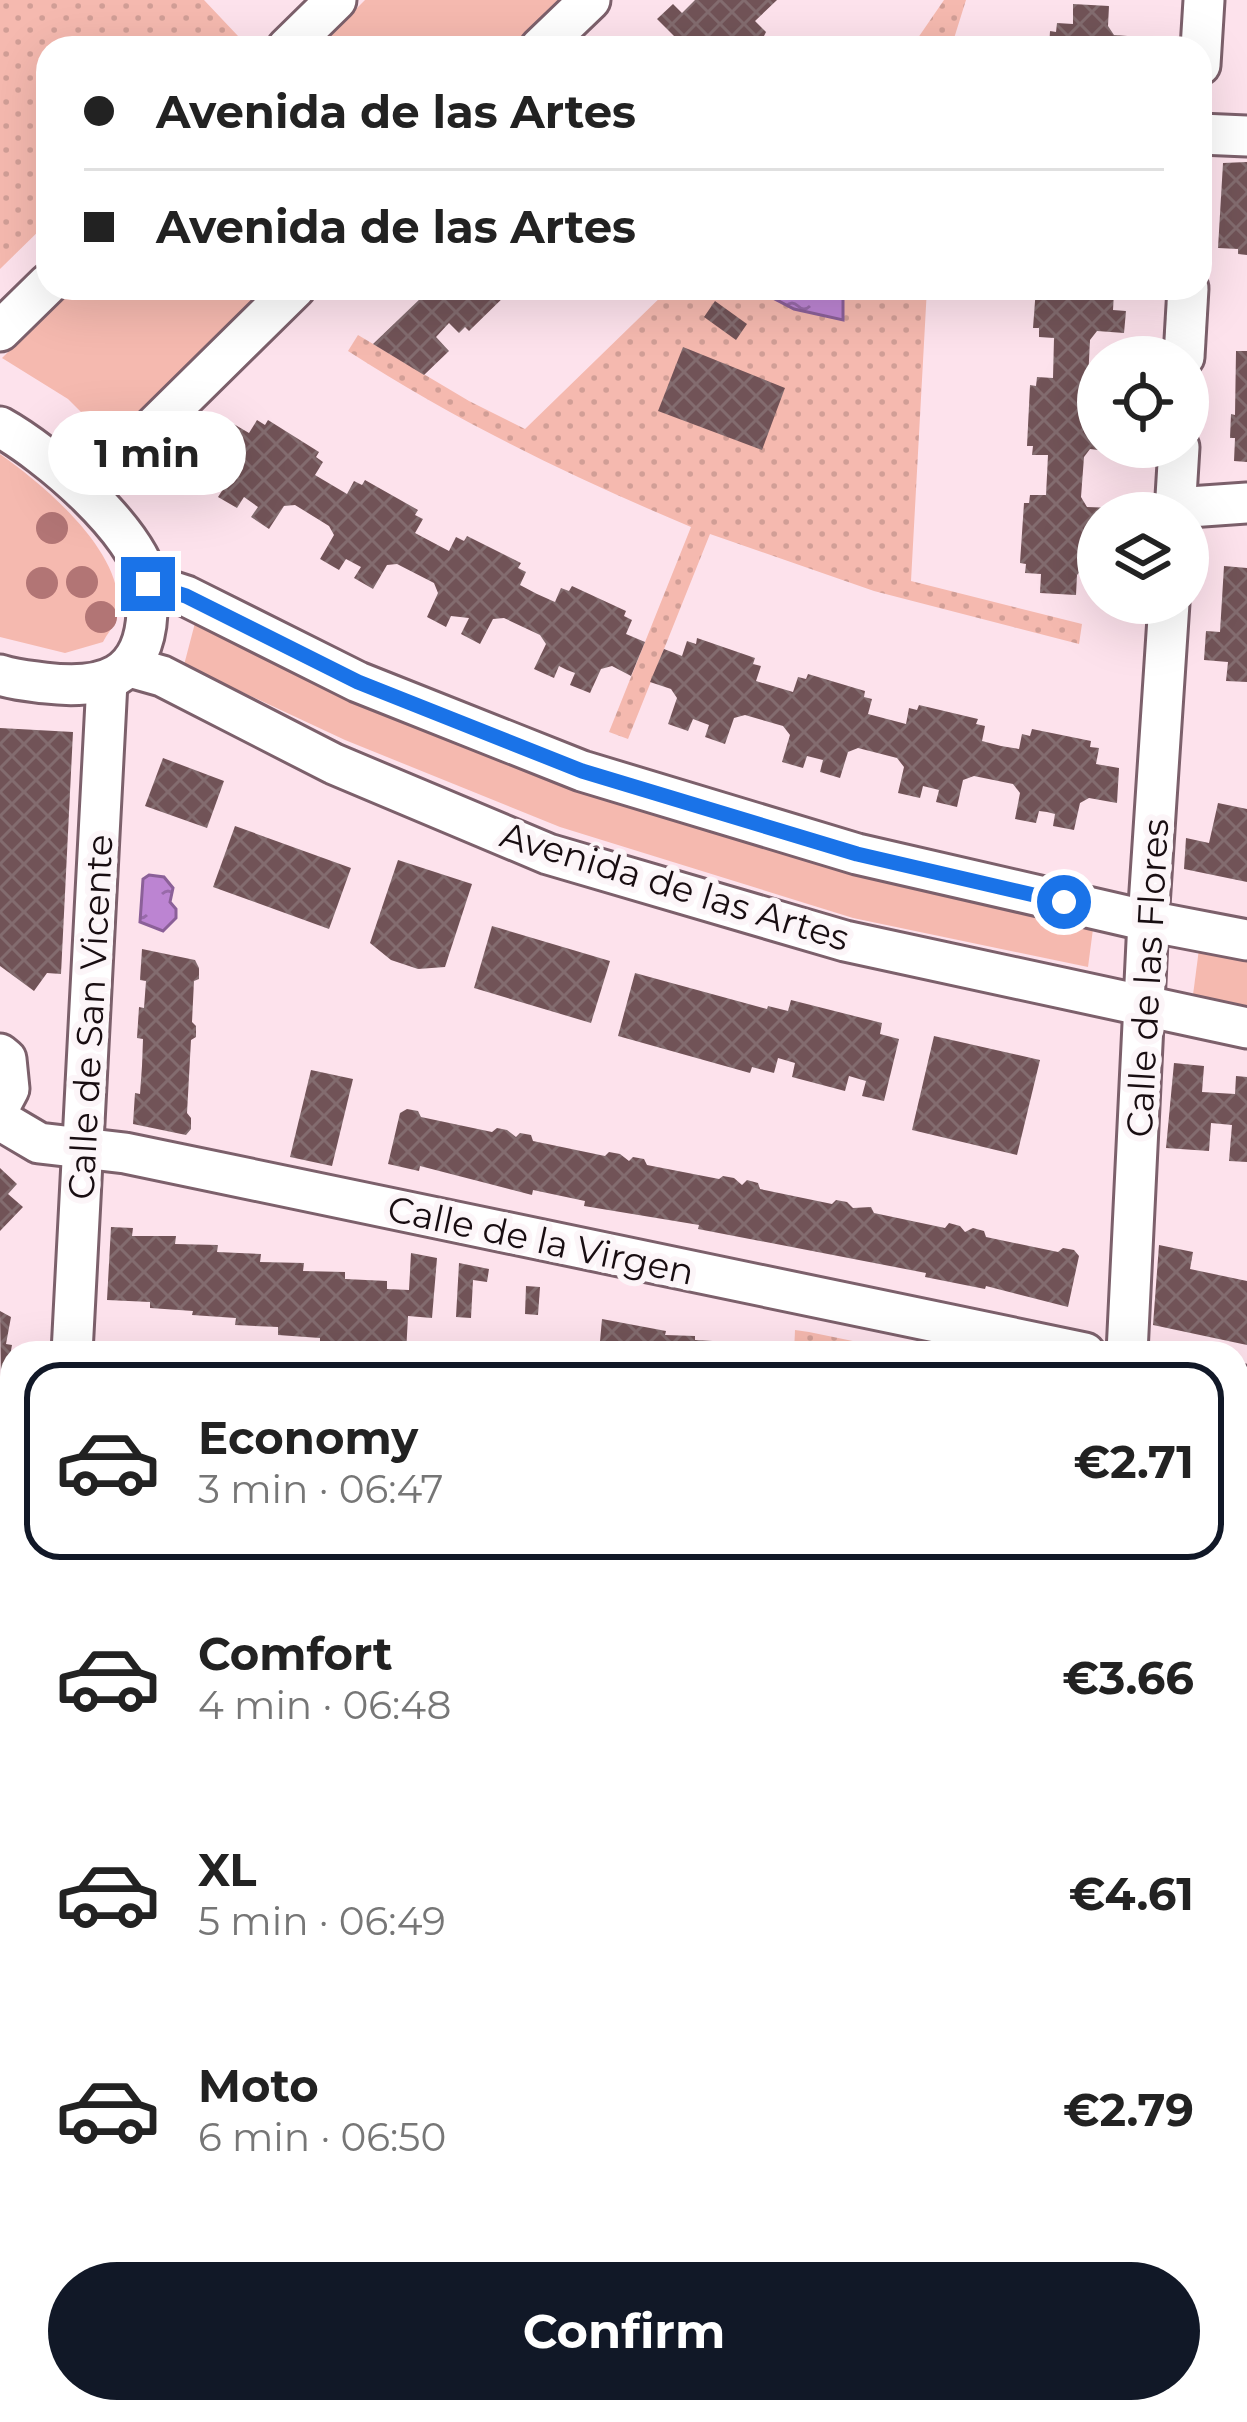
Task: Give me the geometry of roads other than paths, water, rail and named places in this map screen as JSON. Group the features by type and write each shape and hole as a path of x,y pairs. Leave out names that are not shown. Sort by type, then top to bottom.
{"street":[{"path":"299,36 336,0"},
{"path":"552,36 590,0"},
{"path":"1202,36 1204,0"},
{"path":"1212,135 1247,136"},
{"path":"0,331 36,296"},
{"path":"88,492 283,300"},
{"path":"1185,336 1186,300"},
{"path":"0,427 88,492 125,539 148,584 186,596 358,682 582,771 857,854 1247,940"},
{"path":"1209,507 1247,503"},
{"name":"Calle de San Vicente","path":"73,1341 118,674 146,636 148,584"},
{"name":"Calle de las Flores","path":"1127,1341 1168,624"},
{"path":"0,675 69,686 118,674"},
{"name":"Avenida de las Artes","path":"118,674 162,676 334,764 548,854 845,940 1247,1028"},
{"path":"0,1054 6,1059 9,1089 0,1106"},
{"name":"Calle de la Virgen","path":"0,1120 39,1143 83,1147 1027,1341"}],"water":[{"path":"777,300 843,300 843,320 794,309"},
{"path":"164,877 173,888 170,902 176,918 163,931 140,922 143,879"}]}
